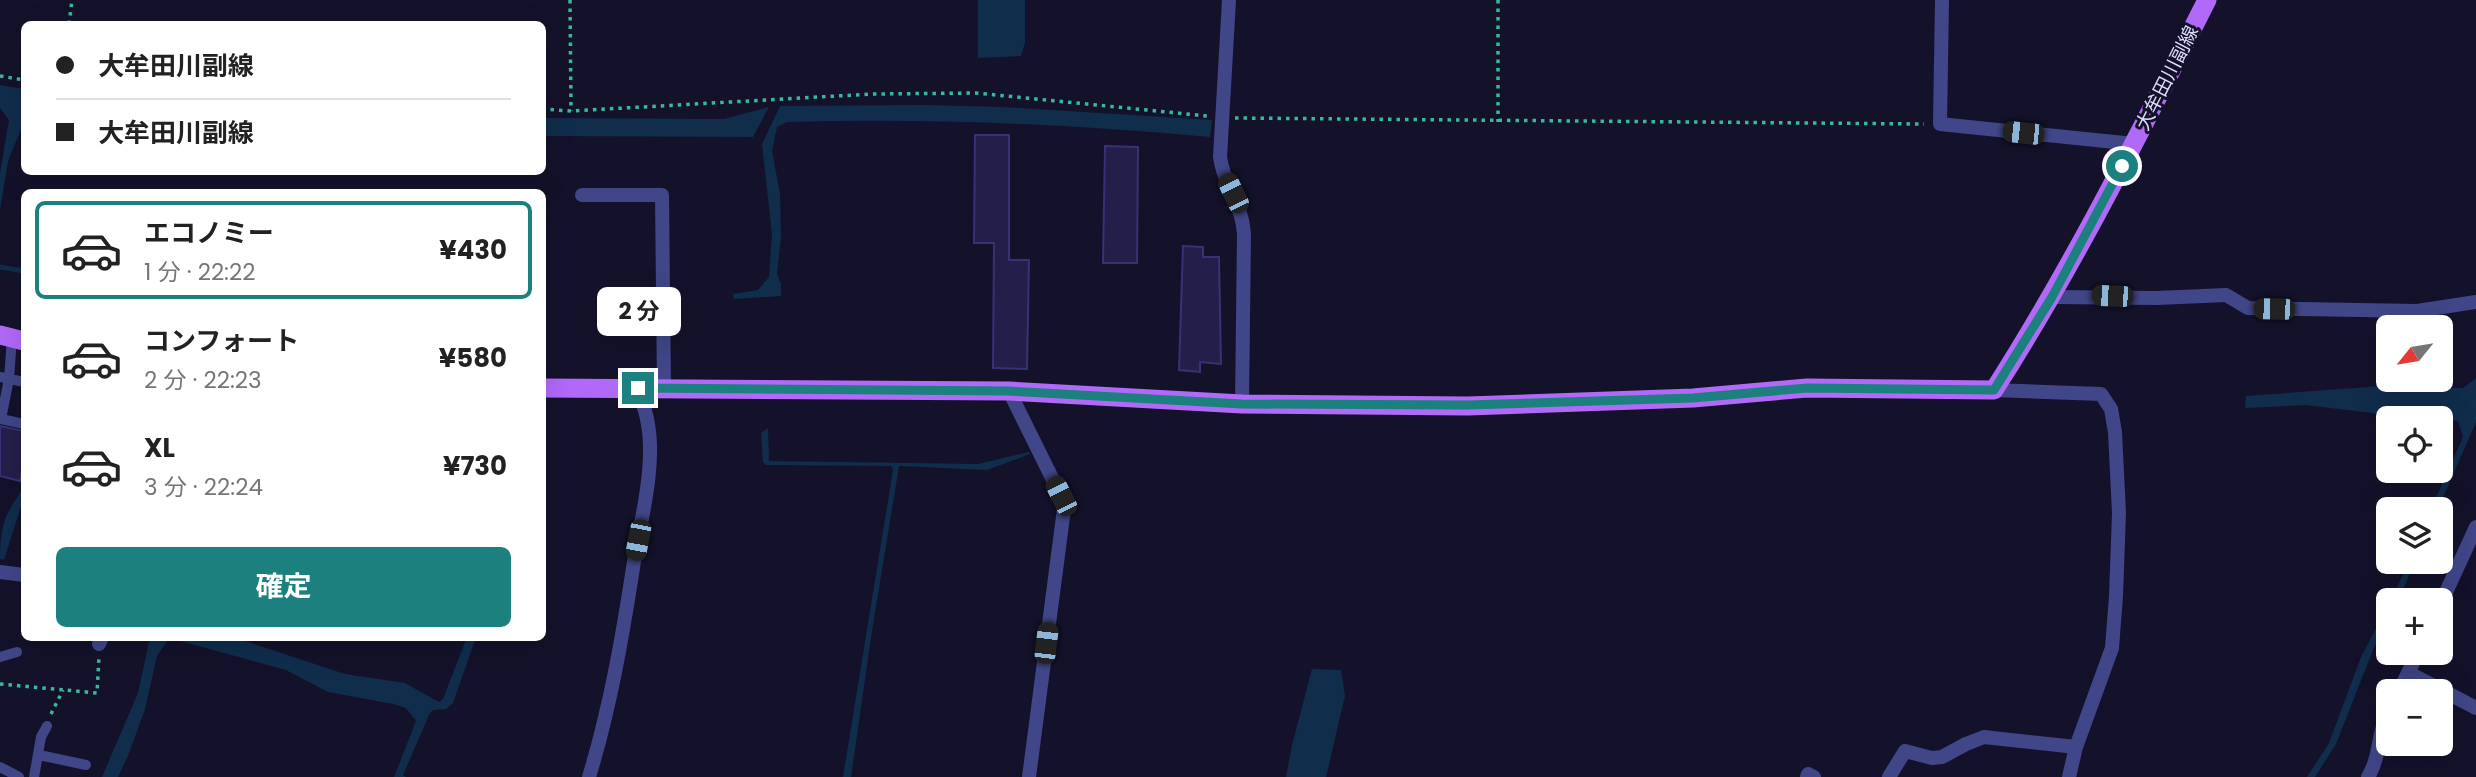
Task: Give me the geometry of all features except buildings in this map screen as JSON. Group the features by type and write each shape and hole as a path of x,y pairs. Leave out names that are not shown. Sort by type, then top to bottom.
{"main road":[{"name":"大牟田川副線","path":"1994,390 2052,297 2207,0"},
{"path":"546,388 1009,391 1242,404 1468,405 1693,398 1807,388 1994,390"}],"street":[{"path":"1229,0 1220,157 1222,172 1243,214 1242,404"},
{"path":"1942,0 1940,124 2134,144"},
{"path":"582,195 662,195 664,389"},
{"path":"2052,297 2157,298 2226,295 2248,308 2417,311 2476,302"},
{"path":"589,777 621,647 645,503 649,467 648,422 638,388"},
{"path":"1994,390 2101,394 2111,409 2119,513 2112,648 2076,747 2069,777"},
{"path":"1009,391 1061,496 1063,509 1029,777"},
{"path":"2448,588 2476,527"},
{"path":"2406,679 2413,665"},
{"path":"2409,673 2476,708"},
{"path":"1889,777 1905,751 1932,758 1942,757 1984,737 2076,747"},
{"path":"2368,777 2376,764 2377,756"},
{"path":"1807,777 1808,774 1814,777"}],"lane":[{"path":"12,338 1,419 21,423"},
{"path":"0,657 17,652"},
{"path":"34,777 41,737 47,726"},
{"path":"39,755 86,765"},
{"path":"0,767 19,777"}],"path":[{"path":"69,21 72,0"},
{"path":"570,0 571,111"},
{"path":"1498,0 1498,122"},
{"path":"0,76 21,80"},
{"path":"546,110 872,94 976,93 1222,118 1940,124"},
{"path":"0,684 97,693 101,641"},
{"path":"47,726 62,690"}],"water":[{"path":"978,0 1025,0 1025,43 1021,56 978,58"},
{"path":"0,85 21,88 21,129 8,161 0,210 0,173 9,120 0,108"},
{"path":"925,105 1212,120 1210,137 998,123 787,122 777,127 772,151 780,194 781,237 777,274 781,284 781,296 734,299 733,294 758,290 769,277 772,234 762,144 780,106"},
{"path":"769,107 753,137 546,136 546,118 724,119"},
{"path":"2476,378 2476,422 2453,475 2453,460 2463,437 2458,421 2453,421 2453,406 2376,406 2376,413 2306,405 2245,408 2246,396 2376,386 2376,392 2454,392 2454,388 2463,388"},
{"path":"768,428 769,461 978,464 1029,452 1030,454 987,470 899,466 851,777 843,777 893,470 891,466 766,465 763,462 761,433"},
{"path":"2443,483 2449,483 2443,497 2436,497"},
{"path":"21,491 21,506 4,560 0,559 1,541 10,509"},
{"path":"2403,574 2410,574 2403,588 2397,588"},
{"path":"2376,629 2376,643 2336,744 2315,777 2307,777 2329,743 2361,657"},
{"path":"149,641 167,641 157,656 145,709 118,777 102,777 138,693"},
{"path":"180,641 245,641 345,674 405,683 439,702 443,699 465,641 475,641 453,703 446,709 433,710 429,715 403,775 406,777 394,777 416,721 406,708 328,692 286,670"},
{"path":"1312,669 1341,670 1345,696 1326,777 1286,777 1292,745"}],"waterway":[{"path":"0,267 21,270"}],"route":[{"path":"638,388 1009,391 1242,404 1468,405 1693,398 1807,388 1994,390 2052,297 2122,166"}]}
